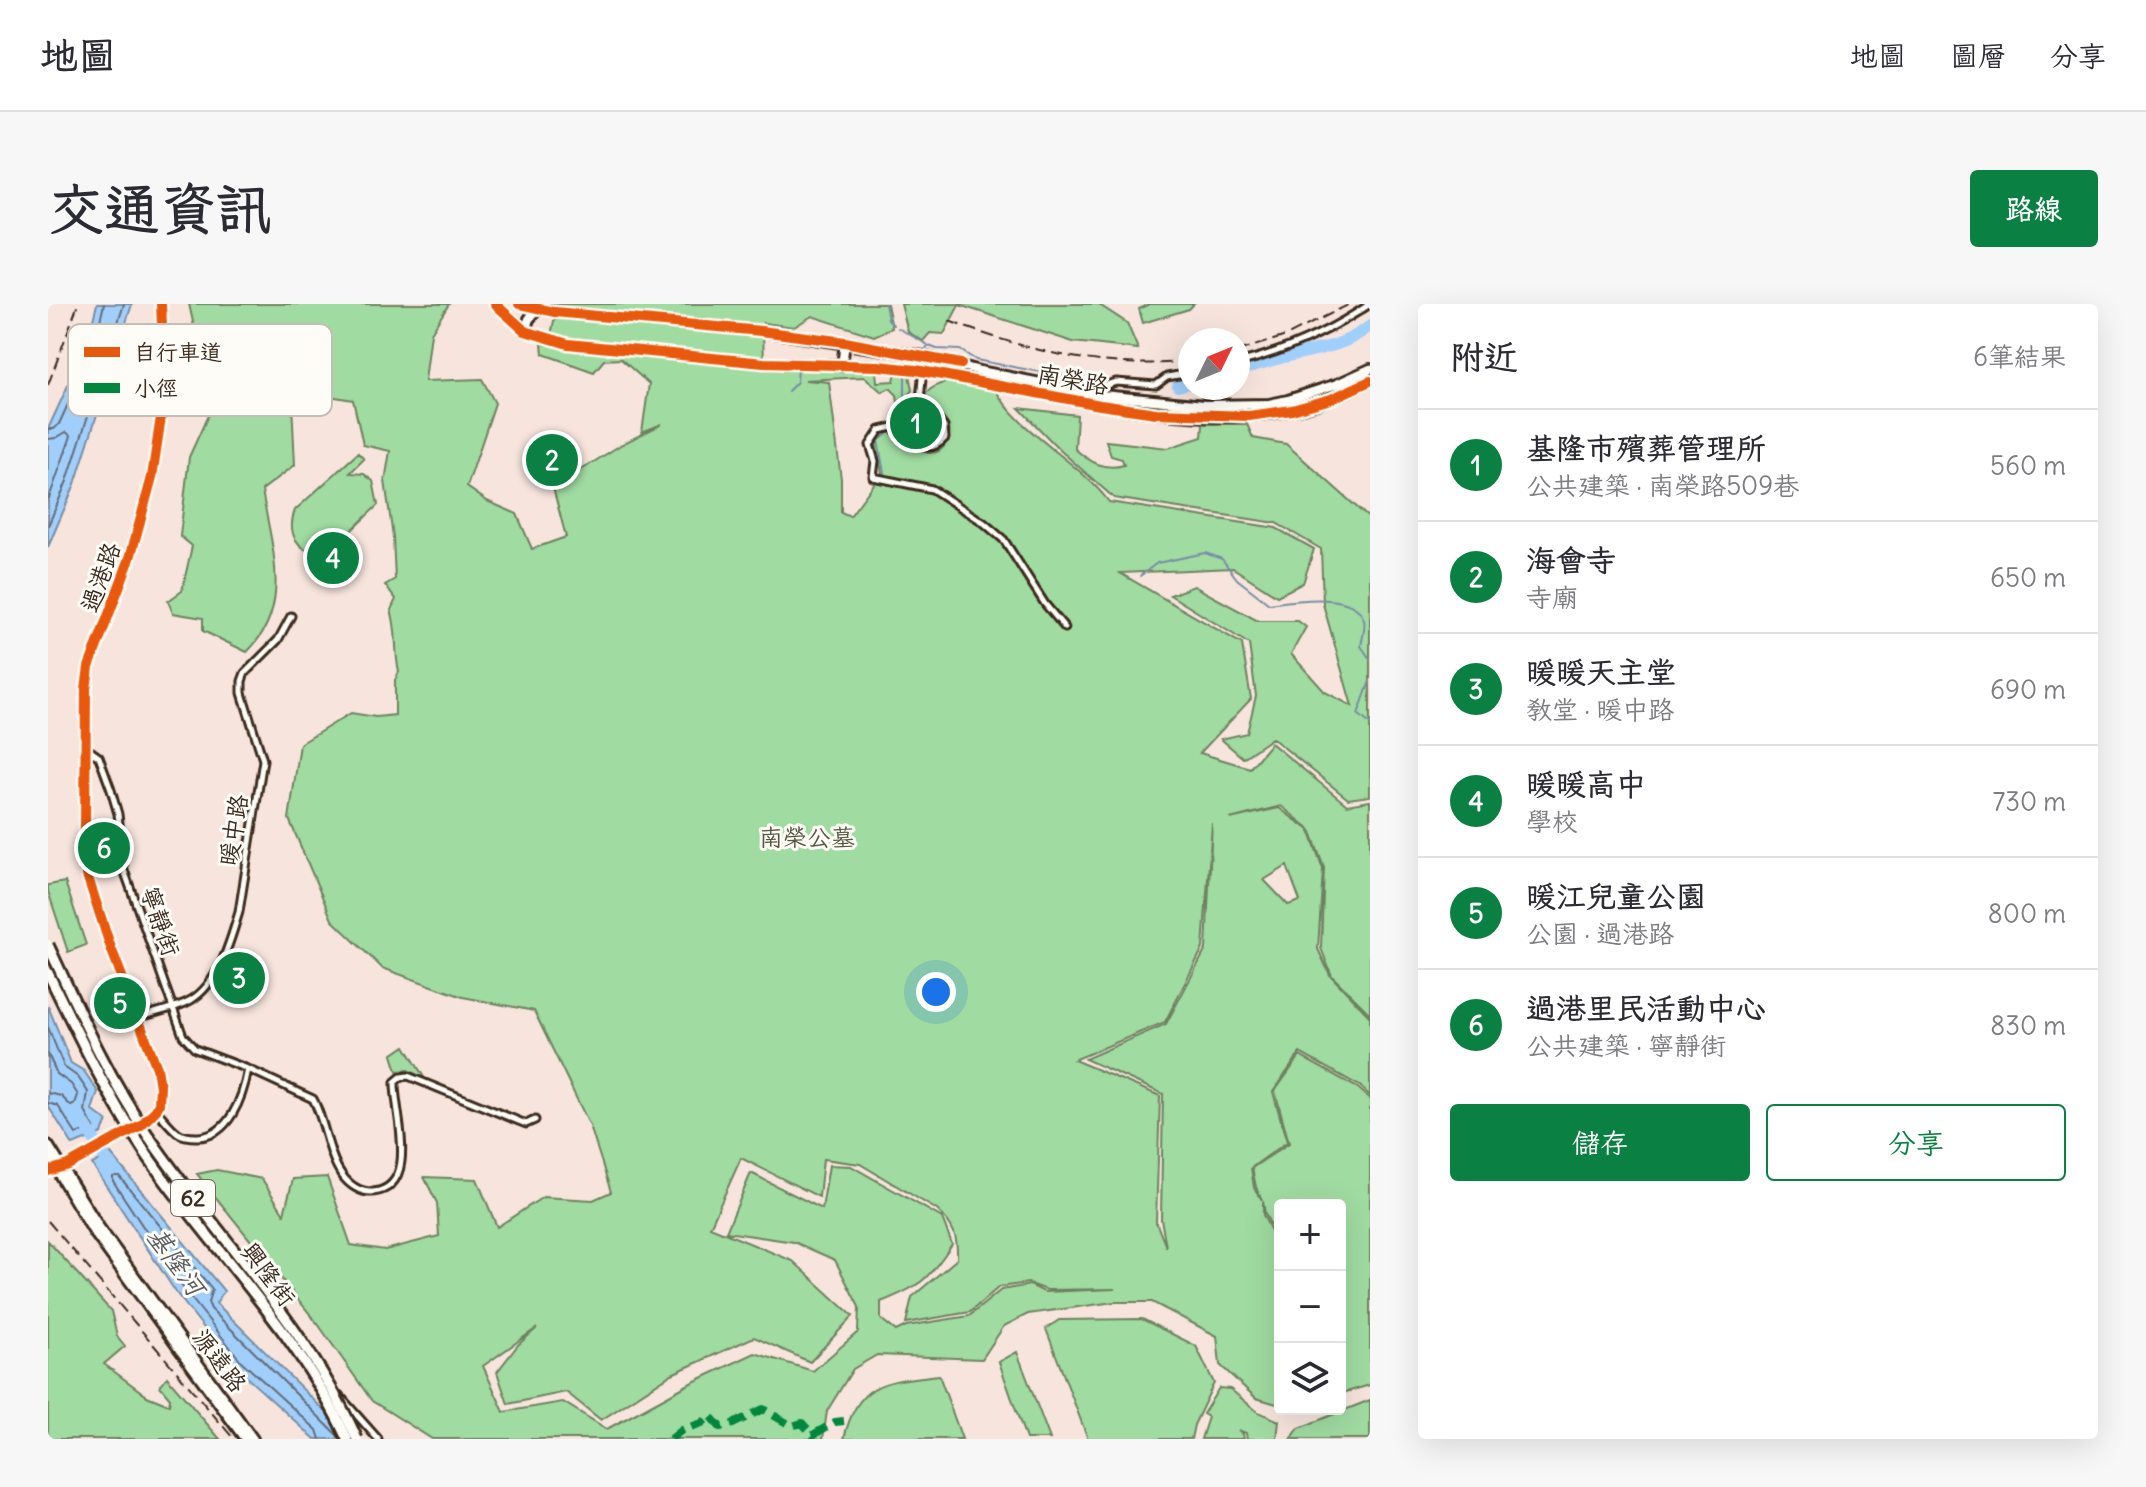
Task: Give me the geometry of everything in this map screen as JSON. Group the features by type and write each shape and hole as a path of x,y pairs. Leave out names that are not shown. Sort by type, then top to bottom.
{"highway":[{"name":"62","path":"48,945 127,1104 202,1210 295,1327 323,1371 357,1439"},
{"name":"62","path":"48,973 123,1119 191,1215 253,1288 291,1341 347,1439"}],"main road":[{"path":"495,304 525,331 568,344"},
{"path":"512,320 521,305 554,312"},
{"path":"525,331 529,319 537,310"},
{"name":"南榮路","path":"761,331 924,356 1156,413 1249,416 1318,404 1370,381"},
{"path":"842,366 845,342"},
{"path":"856,365 858,345"},
{"name":"南榮路","path":"764,363 856,365 921,371 1101,400 1205,405 1269,404 1337,384 1370,369"},
{"name":"源遠路","path":"48,1145 93,1231 245,1439"},
{"name":"源遠路","path":"48,1156 253,1439"}],"street":[{"name":"過港路","path":"161,304 162,324"},
{"path":"1250,359 1288,348 1370,304"},
{"path":"924,356 920,401 944,427 945,438 933,448 925,448 916,445 893,427 880,430 870,445 875,461 873,477 932,489 983,522 1004,540 1045,604 1065,628"},
{"path":"1101,400 1103,386 1116,382 1156,385 1167,377 1178,375"},
{"name":"過港路","path":"156,1110 160,1096 159,1077 87,875 85,747 89,667 146,506 162,416"},
{"name":"暖中路","path":"138,1018 189,1001 208,984 233,932 239,912 263,760 242,693 242,681 245,673 278,640 291,616"},
{"name":"寧靜街","path":"85,747 99,757 111,790 118,814 124,870 183,1036 206,1055 248,1069"},
{"path":"58,1167 134,1129 150,1119 156,1110 178,1133 187,1137 200,1138 217,1133 228,1121 246,1081 248,1069 313,1099 340,1172 349,1183 366,1193 381,1191 388,1186 402,1166 394,1098 395,1082 401,1077 408,1076 526,1124 535,1120"},
{"name":"興隆街","path":"134,1129 346,1404 378,1439"}],"green space":[{"name":"南榮公墓","path":"189,304 449,304 431,333 425,381 482,379 495,403 467,487 487,501 517,514 532,549 566,537 553,488 622,444 662,424 642,432 649,384 621,359 604,360 594,372 543,354 542,344 578,349 577,339 551,335 557,307 547,304 887,304 892,328 874,336 812,316 794,327 763,323 764,369 876,370 877,382 894,381 896,372 909,374 912,390 899,409 897,395 890,388 882,392 865,377 805,380 829,382 841,479 841,512 850,516 882,473 876,443 889,432 927,453 941,449 949,436 949,428 925,394 941,383 958,381 994,387 1017,418 1082,473 1109,502 1276,528 1314,549 1303,583 1277,596 1233,568 1120,573 1242,644 1251,699 1200,753 1250,768 1271,743 1347,805 1370,801 1370,1014 1332,976 1321,948 1324,868 1310,829 1281,806 1230,819 1279,808 1309,830 1323,869 1318,949 1330,975 1370,1017 1370,1096 1360,1086 1300,1053 1273,1092 1287,1142 1251,1168 1254,1188 1262,1200 1252,1168 1289,1143 1275,1091 1300,1056 1358,1088 1370,1099 1370,1385 1346,1392 1346,1199 1274,1199 1274,1232 1265,1214 1263,1201 1263,1215 1274,1237 1274,1403 1256,1398 1220,1365 1217,1336 1152,1302 1114,1302 1028,1314 1004,1326 982,1359 877,1355 853,1369 827,1411 823,1439 432,1439 372,1401 318,1324 197,1174 217,1170 262,1179 284,1214 293,1179 327,1177 351,1245 385,1250 439,1236 437,1203 424,1177 477,1179 497,1227 543,1197 593,1200 611,1192 590,1126 534,1011 463,997 382,968 332,920 289,819 300,744 351,713 376,717 395,715 395,680 399,672 391,610 396,599 385,585 395,579 385,481 390,451 363,445 353,400 332,396 332,324 193,324","holes":["1212,823 1206,949 1166,1024 1085,1059 1163,1094 1161,1219 1166,1247 1156,1222 1160,1096 1074,1060 1165,1022 1203,948","1287,866 1300,901 1288,905 1264,880","741,1158 819,1197 823,1159 860,1164 937,1210 951,1226 956,1238 957,1259 912,1297 906,1323 970,1312 999,1287 1028,1283 1047,1290 1115,1289 1044,1292 1030,1285 1001,1290 969,1316 906,1326 896,1331 881,1319 881,1302 922,1280 944,1256 952,1244 942,1218 851,1166 829,1165 822,1209 751,1173 726,1232 794,1242 835,1260 859,1307 858,1332 813,1371 755,1353 691,1383 607,1429 563,1402 504,1412 483,1366 537,1328 518,1345 497,1372 508,1404 566,1392 601,1420 672,1374 754,1337 810,1362 853,1316 793,1261 710,1227"]},
{"path":"901,304 1098,304 1127,323 1138,349 1073,342 959,305 944,334 930,333 923,341 908,332"},
{"path":"1149,304 1194,304 1189,309 1143,323 1139,309"},
{"path":"1019,408 1077,415 1075,449 1092,461 1110,467 1124,465 1122,459 1111,456 1106,441 1168,448 1202,437 1203,424 1247,424 1253,438 1286,444 1370,519 1370,796 1348,799 1272,738 1243,758 1221,739 1247,733 1256,696 1249,644 1170,595 1194,586 1258,621 1298,621 1306,627 1291,654 1325,692 1352,706 1323,604 1321,549 1276,523 1114,498"},
{"name":"南榮公墓","path":"208,416 293,416 295,465 262,490 274,554 275,596 262,634 247,652 203,631 203,618 173,613 168,601 182,591 192,546 180,536 189,457"},
{"path":"358,453 364,459 350,473 364,474 373,481 378,505 328,553 320,556 312,553 300,545 293,533 295,510"},
{"path":"65,882 86,945 68,952 48,891 48,885"},
{"path":"120,980 134,1015 114,1023 109,1008 113,997 118,995 113,982"},
{"path":"405,1046 425,1079 408,1070 397,1071 392,1055"},
{"path":"48,1241 111,1311 117,1336 125,1346 104,1364 147,1396 169,1405 170,1398 160,1386 167,1377 220,1439 48,1439"},
{"path":"1142,1319 1196,1346 1214,1383 1194,1425 1191,1439 1088,1439 1046,1329 1059,1320"},
{"path":"1017,1352 1050,1439 1026,1439 999,1362"},
{"path":"939,1375 962,1439 844,1439 857,1405 866,1394 890,1382"},
{"path":"1219,1388 1230,1389 1258,1412 1279,1421 1277,1439 1247,1439 1246,1433 1238,1430 1244,1439 1201,1439 1208,1417 1203,1414"},
{"path":"1370,1400 1370,1439 1291,1439 1299,1428 1332,1415 1346,1415 1346,1409"}],"water":[{"path":"97,304 132,304 126,324 92,324"},
{"path":"68,385 68,416 97,416 75,484 48,547 48,429"},
{"path":"48,1006 71,1063 84,1071 98,1092 92,1110 107,1121 102,1133 73,1145 48,1106"},
{"path":"111,1154 224,1291 216,1303 353,1439 315,1439 235,1367 177,1294 92,1164"}],"waterway":[{"path":"885,304 888,319 893,325"},
{"path":"1250,366 1333,345 1370,326"},
{"path":"898,328 928,345"},
{"path":"922,352 929,346 960,350 976,360 1089,381"},
{"path":"788,391 797,382 798,368"},
{"path":"900,410 905,396 905,373"},
{"path":"884,473 878,440 890,432"},
{"path":"1140,576 1157,563 1205,553 1222,559 1237,579 1269,604 1322,600 1349,604 1359,611 1364,620 1361,646 1370,659"},
{"path":"1370,681 1358,714 1370,724"},
{"name":"基隆河","path":"85,1124 112,1170"}],"tunnel":[{"path":"554,312 761,331"},
{"path":"568,344 764,363"}],"railway":[{"path":"71,324 78,304"},
{"path":"1250,347 1286,336 1350,304"},
{"path":"949,321 1067,356 1128,363 1178,362"},
{"path":"48,385 68,331"},
{"path":"48,1221 234,1439"}],"marked path":[{"path":"671,1439 710,1416 720,1427 763,1409 792,1426 802,1423 813,1435 835,1422 844,1421"}],"cycle path":[{"path":"161,304 162,324"},
{"path":"495,304 525,331 568,344 764,363 916,370 1156,413 1249,416 1292,410 1331,399 1370,381"},
{"path":"519,304 554,312 845,342 961,364"},
{"path":"48,1171 68,1165 141,1125 159,1104 157,1068 87,875 85,829 86,689 89,667 130,558 152,477 161,416"}],"place":[{"name":"基隆市殯葬管理所","path":"916,423"},
{"name":"海會寺","path":"552,460"},
{"name":"暖暖高中","path":"333,558"},
{"name":"過港里民活動中心","path":"104,848"},
{"name":"暖暖天主堂","path":"239,978"},
{"name":"暖江兒童公園","path":"120,1003"}]}
